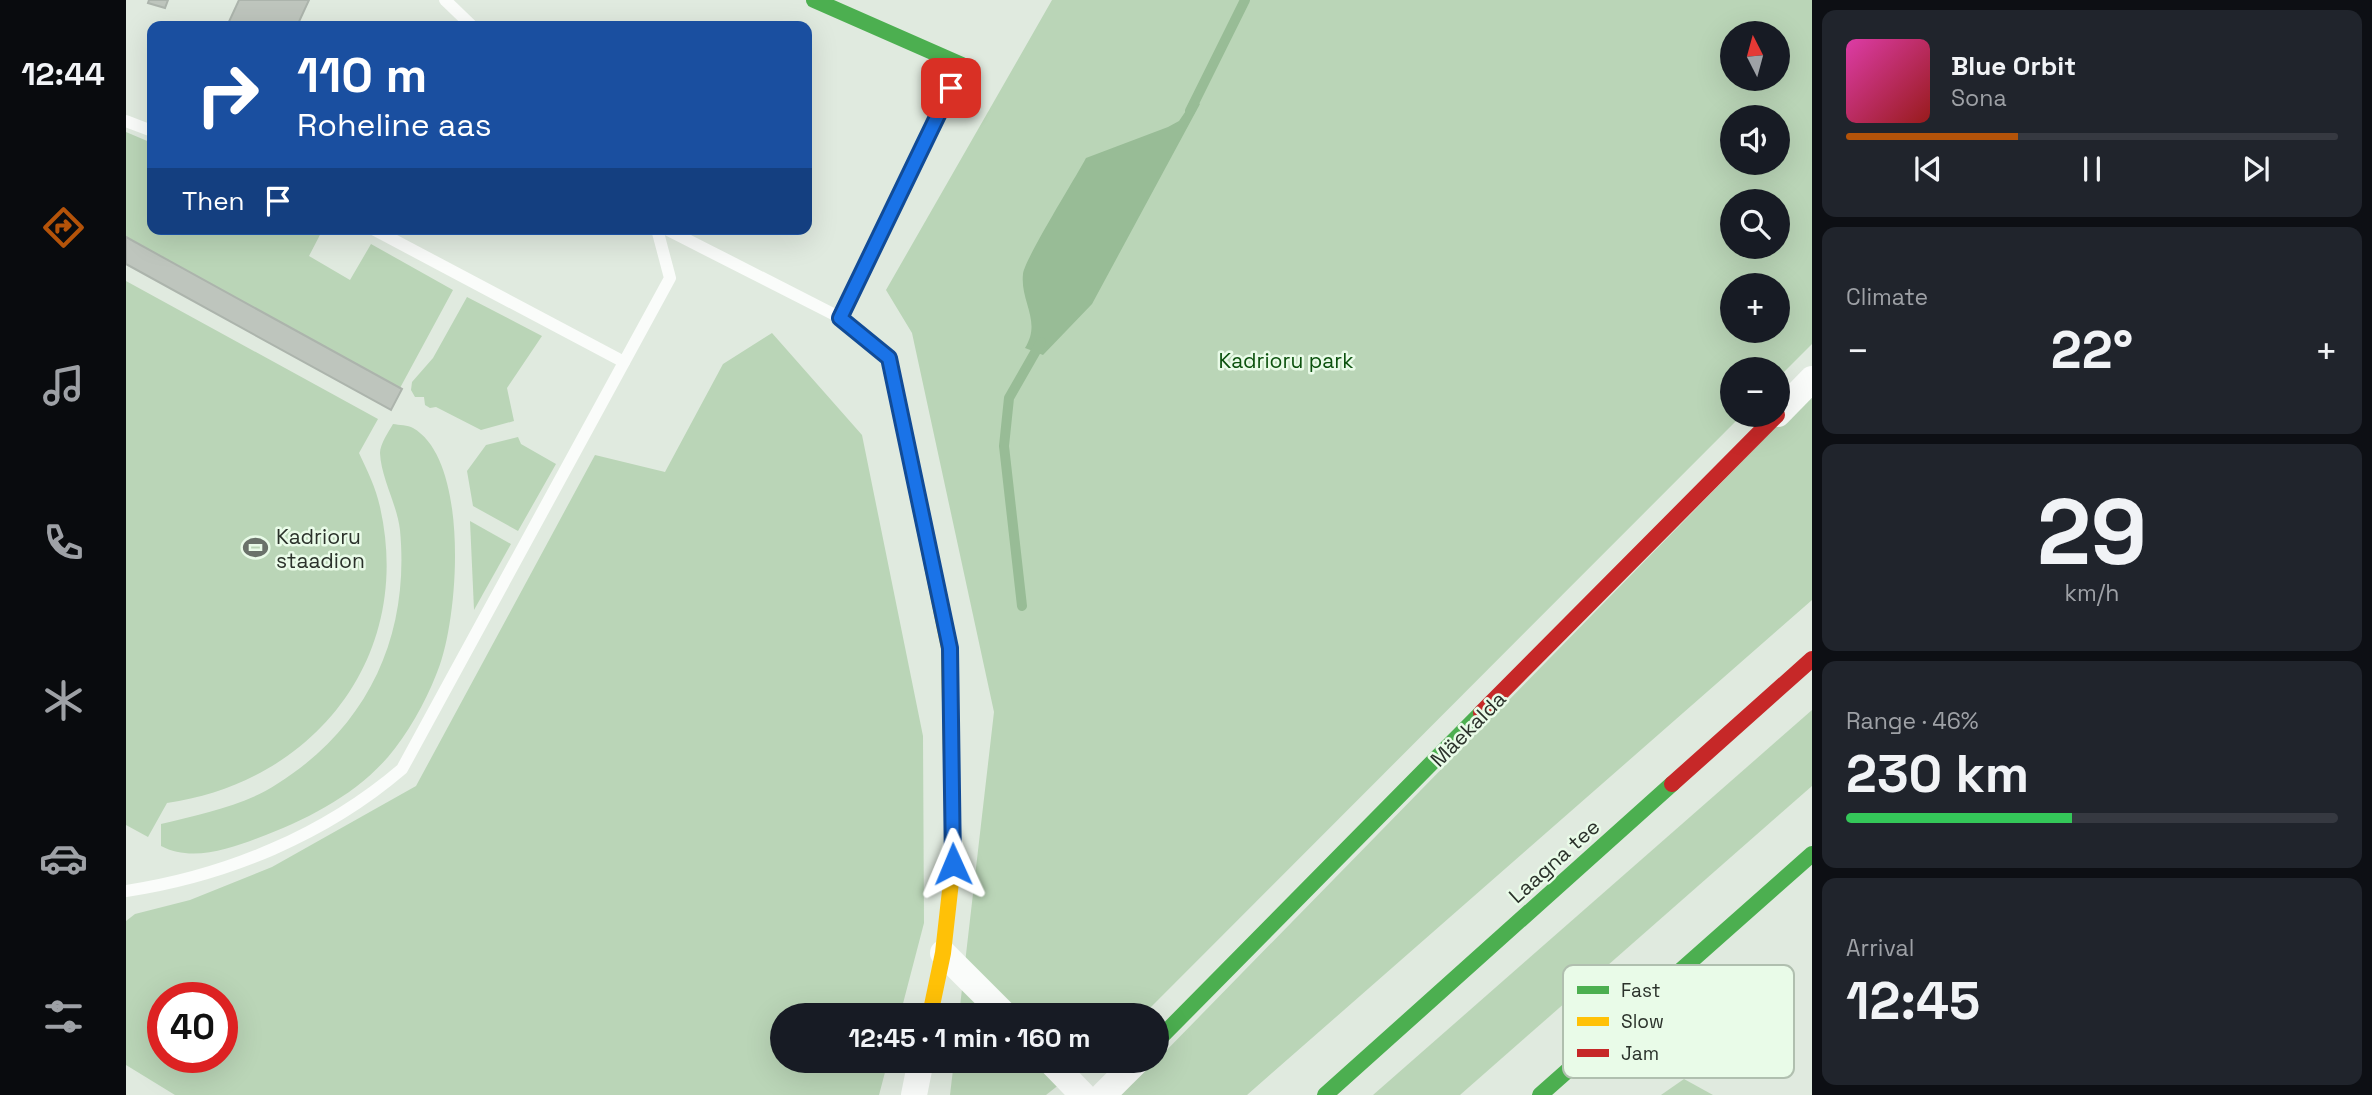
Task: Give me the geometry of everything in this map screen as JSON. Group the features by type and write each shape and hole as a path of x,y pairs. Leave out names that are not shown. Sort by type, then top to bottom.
{"street":[{"path":"814,0 962,65 840,318 889,358 950,648 953,864 943,953 933,1003"},
{"name":"Mäekalda","path":"1790,401 1812,379"},
{"name":"Mäekalda","path":"1169,1029 1764,427"},
{"name":"Laagna tee","path":"1325,1095 1812,659"},
{"path":"1687,965 1812,854"},
{"path":"943,953 992,1003"},
{"path":"914,1095 918,1073"},
{"path":"1062,1073 1083,1095"},
{"path":"1104,1095 1125,1073"},
{"path":"1540,1095 1563,1075"}],"lane":[{"path":"445,0 467,21"},
{"path":"126,121 147,129"},
{"path":"384,235 624,362"},
{"path":"126,891 240,863 295,840 367,799 402,769 670,278 659,235"},
{"path":"678,235 840,318"}],"green space":[{"name":"Kadrioru park","path":"1052,0 1812,0 1812,344 1790,366 1790,357 1720,357 1720,427 1730,427 1155,1003 960,1003 994,712 912,333 886,290"},
{"path":"126,132 147,141 147,235 320,235 309,256 350,280 371,244 453,290 400,388 126,237"},
{"name":"Kadrioru staadion","path":"126,281 378,419 359,453 380,507 387,562 382,614 366,661 341,703 308,740 267,769 220,790 167,803 148,837 126,825"},
{"path":"467,297 542,336 507,388 514,421 481,430 436,407 430,408 425,405 424,397 415,397 411,390 412,382 433,358"},
{"path":"772,333 862,435 923,736 924,923 903,1003 770,1003 770,1073 885,1073 879,1095 175,1095 126,1065 126,921 135,914 190,900 272,867 416,786 595,455 665,472 723,364"},
{"path":"1812,390 1812,600 1247,1095 1119,1095 1143,1073 1169,1073 1169,1048 1776,427 1790,427 1790,413"},
{"path":"393,424 413,428 432,446 444,473 452,507 455,545 454,583 444,651 436,675 409,729 375,771 345,795 311,815 222,850 185,853 161,846 161,824 221,808 264,792 309,761 336,735 359,707 389,642 398,606 400,530 380,453"},
{"path":"518,437 521,444 556,464 518,531 473,506 467,471 486,445"},
{"path":"470,521 511,544 474,610"},
{"path":"1812,710 1812,786 1608,965 1563,965 1563,1005 1460,1095 1373,1095"},
{"path":"953,1073 1074,1073 1046,1095 950,1095"},
{"path":"1684,1079 1713,1095 1661,1095"}],"shaded area":[{"path":"1194,99 1200,104 1092,304 1043,355 1025,348 1030,338 1031,320 1024,294 1023,274 1041,236 1086,158 1179,121"}],"building":[{"path":"149,0 168,0 165,8 148,3"},
{"path":"239,0 309,0 299,21 229,21"},
{"path":"126,237 402,389 391,410 126,264"}],"waterway":[{"path":"1190,111 1245,0"},
{"path":"1022,606 1004,446 1009,398 1041,342"}],"traffic: fast":[{"path":"814,0 962,65 840,318 889,358 902,420"},
{"path":"1169,1029 1481,713"},
{"path":"1325,1095 1672,784"},
{"path":"1687,965 1812,854"},
{"path":"1540,1095 1563,1075"}],"traffic: slow":[{"path":"902,420 949,648 953,864 943,953 933,1003"}],"traffic: jam":[{"path":"1481,713 1765,427"},
{"path":"1672,784 1812,659"}],"place":[{"name":"Kadrioru staadion","path":"256,548"}],"route":[{"path":"951,88 840,318 889,358 950,648 953,864"}]}
